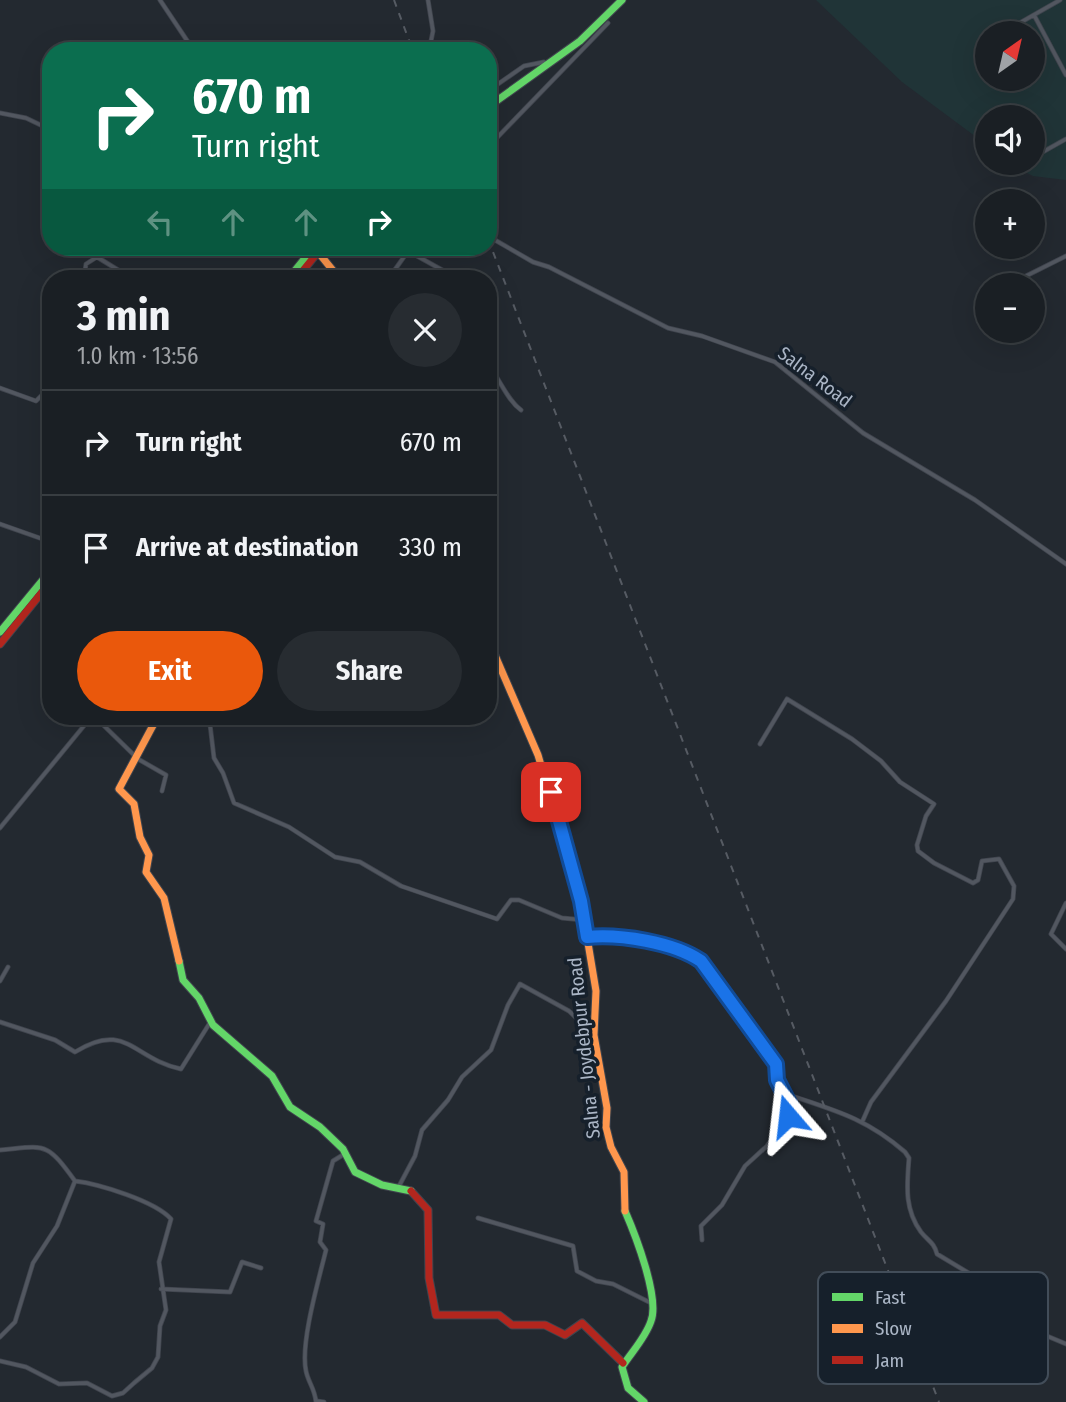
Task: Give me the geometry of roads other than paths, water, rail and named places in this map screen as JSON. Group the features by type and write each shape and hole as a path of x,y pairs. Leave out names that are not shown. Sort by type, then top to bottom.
{"main road":[{"path":"517,84 614,0"},
{"path":"497,98 580,41 622,0"},
{"path":"297,270 311,256"},
{"path":"323,256 334,270"},
{"path":"0,632 42,581"},
{"path":"0,644 42,592"},
{"name":"Salna - Joydebpur Road","path":"497,661 546,778 584,920 596,990 594,1035 607,1108 608,1136 624,1172 623,1205 636,1236 654,1316 623,1363"},
{"path":"152,725 142,742 138,759 122,779 119,789 134,804 140,837 149,855 146,872 164,898 183,980 199,998 211,1021 272,1076 290,1107 320,1127 346,1153 355,1172 362,1177 413,1192 429,1213 429,1278 436,1315 499,1315 512,1325 545,1325 565,1335 582,1323 623,1363 624,1381 644,1402"}],"street":[{"path":"160,0 188,42"},
{"path":"428,0 433,31 431,42"},
{"path":"1023,21 1060,0"},
{"path":"1034,15 1066,75"},
{"path":"497,138 608,23"},
{"path":"497,85 524,66 544,62"},
{"path":"0,113 26,118 42,126"},
{"path":"1045,151 1066,139"},
{"name":"Salna Road","path":"497,241 667,328 702,336 775,362 863,433 975,500 1066,564"},
{"path":"417,256 442,270"},
{"path":"1032,273 1066,256"},
{"path":"85,270 86,264 97,257 118,270"},
{"path":"497,376 511,401 521,410"},
{"path":"0,388 36,401 42,397"},
{"path":"0,524 42,539"},
{"path":"760,744 787,699 819,716 881,761 900,782 934,804 926,816 917,845 922,855 973,883 978,880 982,861 999,859 1014,886 1013,898 946,1001 871,1102 863,1120"},
{"path":"0,828 86,725"},
{"path":"102,725 138,759 166,775 162,791"},
{"path":"210,725 215,760 223,773 232,802 289,827 335,857 355,859 401,886 497,919 513,899 562,918 584,920"},
{"path":"1066,903 1051,934 1066,949"},
{"path":"587,937 627,937 691,954 701,961 776,1064 777,1080 792,1109 767,1146 745,1166 722,1205 701,1226 702,1240"},
{"path":"0,981 8,967"},
{"path":"398,1188 415,1156 422,1130 448,1100 462,1077 491,1050 508,1005 520,985 569,1011 594,1035"},
{"path":"0,1022 55,1040 75,1052 94,1040 122,1039 156,1063 181,1069 211,1021"},
{"path":"786,1094 833,1107 863,1120 886,1136 909,1158 907,1205 922,1233 934,1244 937,1254 967,1272"},
{"path":"0,1150 20,1151 34,1145 42,1147 56,1155 75,1181 97,1184 113,1192 128,1192 169,1216 159,1262 166,1310 160,1326 158,1357 152,1368 110,1402"},
{"path":"324,1402 316,1401 313,1385 306,1374 305,1360 314,1291 326,1250 320,1242 324,1226 316,1219 333,1161 346,1153"},
{"path":"0,1337 15,1322 33,1263 57,1226 75,1181"},
{"path":"478,1219 573,1247 577,1271 596,1281 613,1284 651,1303"},
{"path":"161,1289 230,1292 242,1262 261,1268"},
{"path":"1048,1337 1066,1344"},
{"path":"0,1361 26,1367 59,1384 87,1383 112,1396 117,1395"}],"railway":[{"path":"394,0 410,42"},
{"path":"495,256 889,1272"},
{"path":"932,1384 939,1402"}]}
